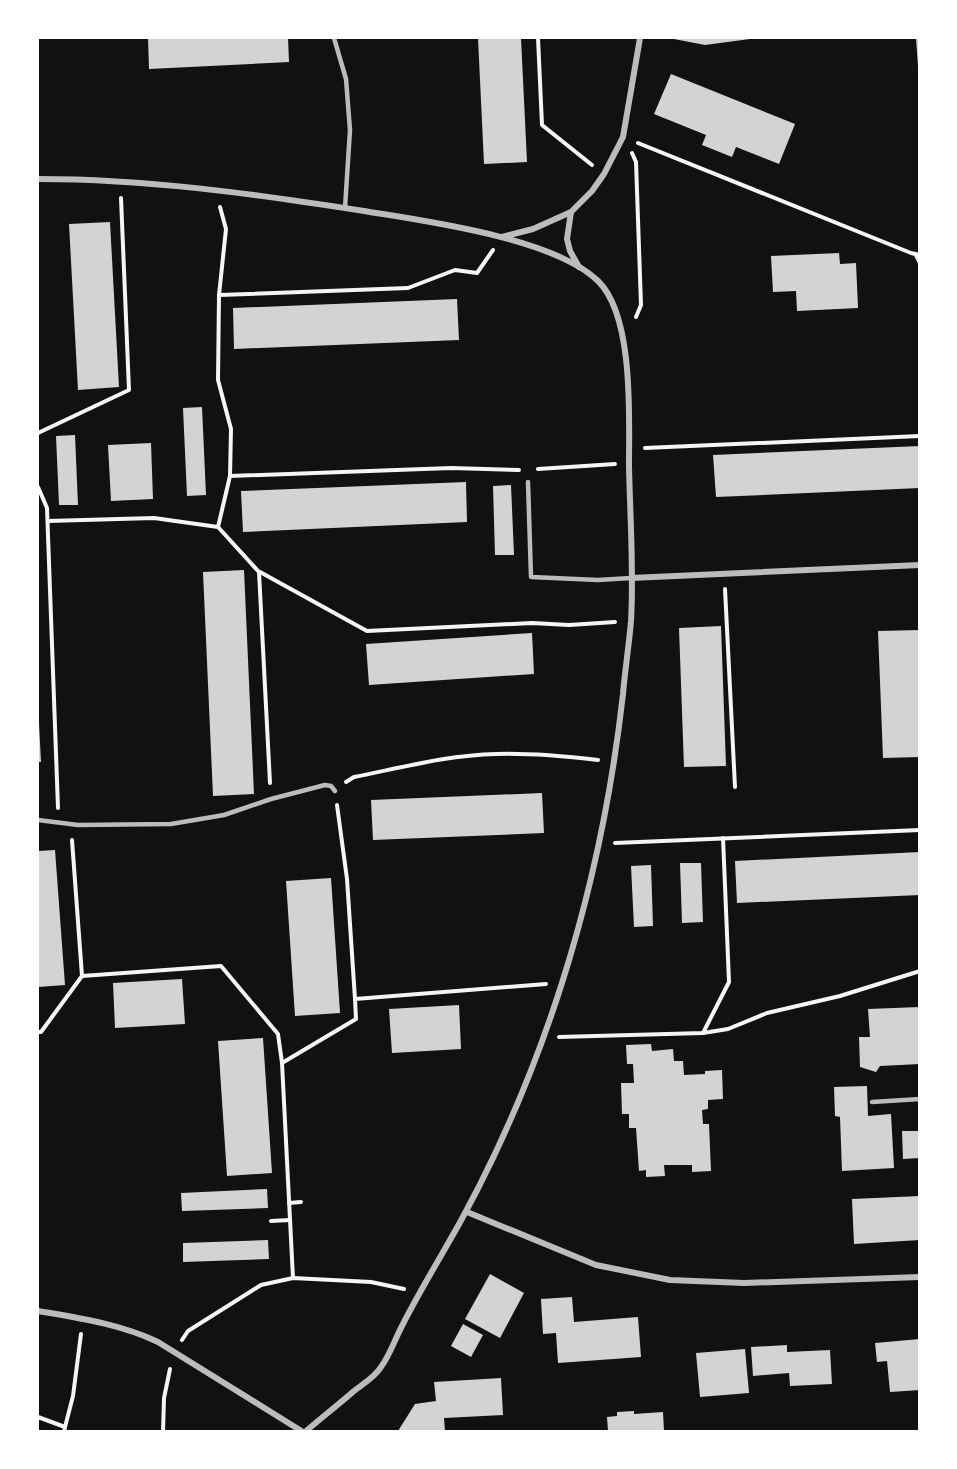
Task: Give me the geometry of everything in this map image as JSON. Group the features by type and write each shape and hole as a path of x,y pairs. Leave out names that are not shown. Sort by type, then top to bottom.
{"street":[{"path":"501,237 533,229 571,212 592,191 604,174 623,137 640,38"},
{"path":"38,179 120,180 215,189 404,217 529,244 556,255 597,279 610,295 624,342 629,449 631,578 631,621 615,762 600,843 562,983 517,1107 467,1212 419,1293 380,1371 304,1431 137,1332 38,1311"},
{"path":"571,212 567,239 570,251 579,267"},
{"path":"631,578 920,565"},
{"path":"467,1212 596,1265 670,1280 744,1283 920,1277"}],"lane":[{"path":"334,38 346,79 350,130 345,208"},
{"path":"528,482 531,577 598,580 631,578"},
{"path":"38,820 71,825 171,824 224,815 271,799 325,785 331,786 335,791"},
{"path":"872,1101 920,1099"}],"path":[{"path":"538,38 542,125 604,174"},
{"path":"623,137 918,254 920,264"},
{"path":"623,137 636,162 641,305 624,342"},
{"path":"38,433 129,390 120,180"},
{"path":"215,189 226,229 219,295 218,380 231,429 230,476 218,527"},
{"path":"219,295 408,288 455,270 477,273 501,237"},
{"path":"629,449 920,436"},
{"path":"230,476 451,468 516,470 629,463"},
{"path":"38,487 47,508 48,521 58,822"},
{"path":"48,521 154,518 218,527 259,572 367,631 631,621"},
{"path":"259,572 271,799"},
{"path":"724,573 735,787"},
{"path":"282,1063 356,1019 347,879 335,791 354,777 457,757 495,753 543,754 615,762"},
{"path":"38,1032 41,1032 82,976 71,825"},
{"path":"600,843 920,830"},
{"path":"703,1033 729,982 723,838"},
{"path":"82,976 221,966 278,1034 282,1063 293,1278"},
{"path":"543,1037 703,1033 728,1029 767,1013 840,996 920,970"},
{"path":"355,999 562,983"},
{"path":"289,1203 301,1202"},
{"path":"271,1221 290,1220"},
{"path":"163,1431 164,1398 174,1352 188,1331 261,1285 293,1278 371,1282 419,1293"},
{"path":"38,1417 64,1429 72,1396 83,1319"}],"building":[{"path":"148,38 288,38 289,62 149,69"},
{"path":"478,38 521,38 527,162 484,164"},
{"path":"750,38 705,45 674,39"},
{"path":"916,38 920,38 920,66 918,66"},
{"path":"671,74 795,124 779,164 736,147 732,157 702,145 706,135 654,114"},
{"path":"110,222 119,387 78,390 69,224"},
{"path":"839,253 840,264 856,263 858,308 797,311 796,291 773,292 771,256"},
{"path":"457,299 459,340 234,349 233,308"},
{"path":"202,407 206,495 187,496 183,408"},
{"path":"75,435 78,505 59,505 56,436"},
{"path":"151,443 153,499 111,501 108,445"},
{"path":"920,446 920,488 716,497 713,455"},
{"path":"466,482 467,522 243,532 241,491"},
{"path":"511,485 514,555 495,555 493,486"},
{"path":"244,570 254,794 213,796 203,572"},
{"path":"721,626 726,766 684,767 679,628"},
{"path":"920,630 920,757 883,758 878,631"},
{"path":"532,633 534,674 369,685 366,644"},
{"path":"39,723 41,762 38,762"},
{"path":"542,793 544,833 373,840 371,800"},
{"path":"55,850 65,985 38,987 38,851"},
{"path":"920,852 920,895 737,903 735,861"},
{"path":"680,863 701,863 703,922 682,923"},
{"path":"651,865 653,926 634,927 631,866"},
{"path":"331,878 340,1013 295,1016 286,881"},
{"path":"182,979 185,1024 115,1028 113,983"},
{"path":"459,1005 461,1049 392,1053 389,1009"},
{"path":"920,1007 920,1064 880,1066 876,1072 860,1067 859,1037 870,1037 868,1009"},
{"path":"263,1038 272,1173 227,1176 218,1041"},
{"path":"651,1044 652,1051 673,1049 674,1061 683,1061 684,1075 722,1070 723,1099 708,1100 708,1109 702,1110 703,1124 709,1124 711,1171 692,1172 692,1165 664,1165 665,1176 646,1177 646,1170 639,1171 636,1128 629,1128 629,1114 622,1114 621,1083 634,1083 633,1064 627,1064 626,1045"},
{"path":"867,1086 868,1116 891,1114 894,1168 842,1171 840,1117 835,1116 834,1087"},
{"path":"902,1131 920,1131 920,1158 903,1159"},
{"path":"267,1189 268,1208 182,1211 181,1193"},
{"path":"920,1196 920,1240 854,1244 852,1199"},
{"path":"268,1240 269,1259 183,1262 183,1243"},
{"path":"490,1274 524,1293 500,1338 465,1319"},
{"path":"572,1297 574,1322 638,1317 641,1357 558,1363 556,1333 543,1334 541,1299"},
{"path":"463,1324 483,1335 471,1357 451,1346"},
{"path":"920,1339 920,1390 890,1392 887,1361 877,1362 875,1343"},
{"path":"787,1345 787,1352 830,1350 832,1384 790,1386 789,1373 753,1376 751,1347"},
{"path":"745,1349 749,1393 700,1397 696,1353"},
{"path":"501,1378 503,1415 444,1418 445,1431 398,1431 415,1404 436,1401 434,1382"},
{"path":"634,1411 634,1414 663,1412 664,1431 608,1431 607,1417 617,1416 617,1412"}]}
